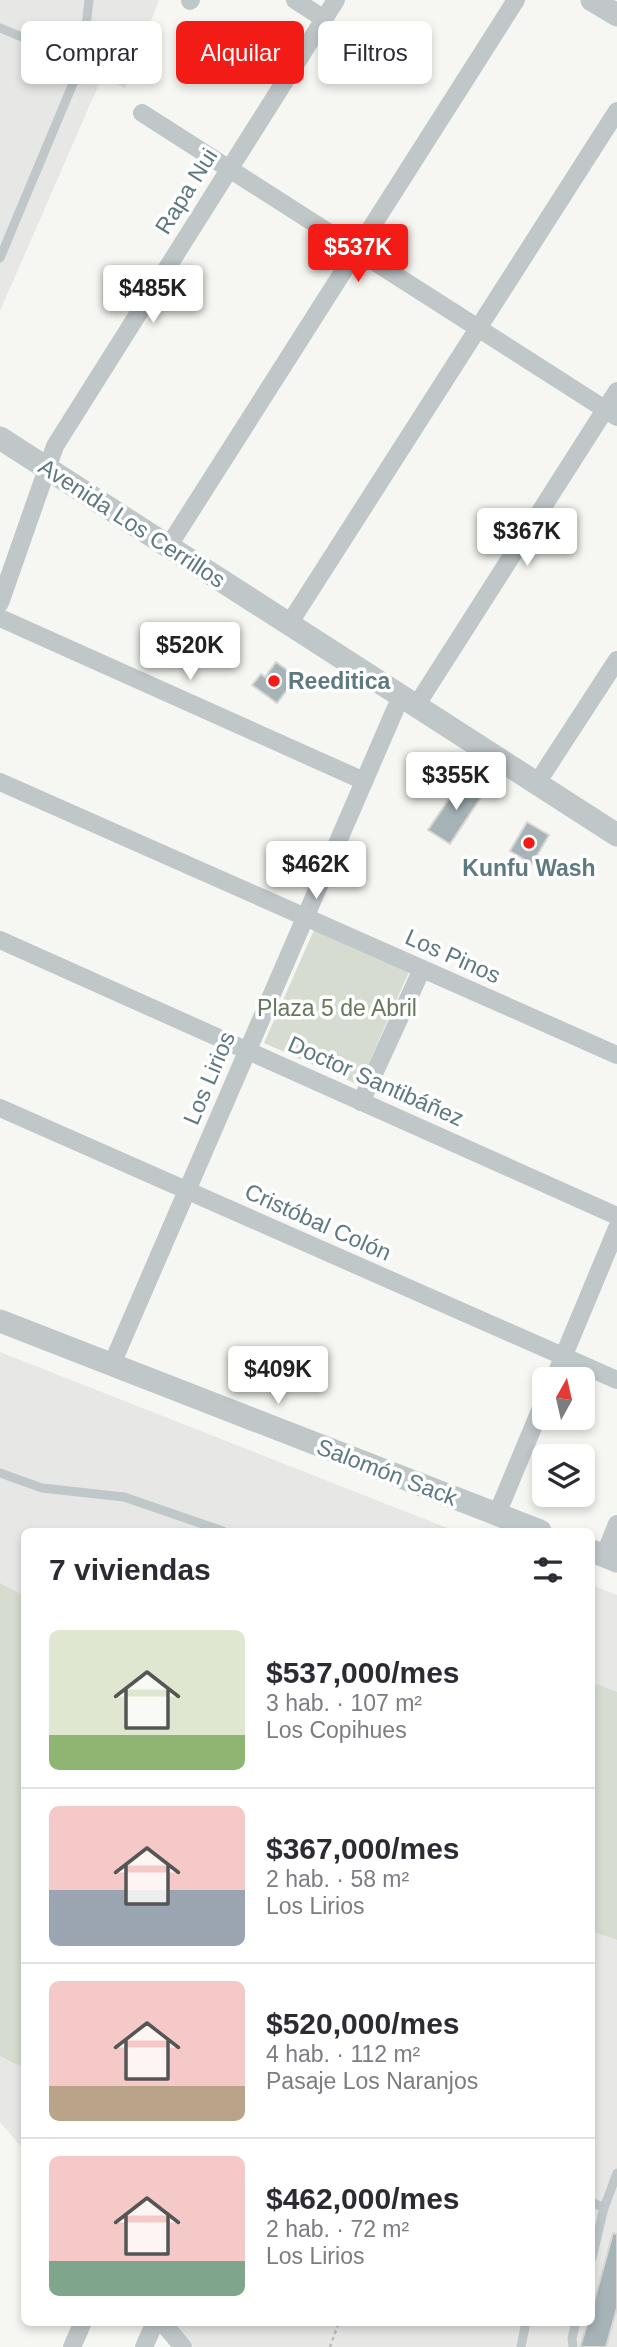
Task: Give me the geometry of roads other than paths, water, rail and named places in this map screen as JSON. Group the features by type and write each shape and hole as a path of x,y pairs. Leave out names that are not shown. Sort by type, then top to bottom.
{"street":[{"path":"295,0 324,19"},
{"name":"Rapa Nui","path":"0,603 60,438 336,0"},
{"path":"168,547 516,0"},
{"path":"592,0 617,15"},
{"path":"289,624 617,111"},
{"path":"142,113 611,414"},
{"name":"Los Lirios","path":"112,1364 364,781 408,701 611,414 617,391"},
{"name":"Avenida Los Cerrillos","path":"0,438 617,835"},
{"path":"0,618 364,781"},
{"path":"537,783 617,660"},
{"name":"Los Pinos","path":"0,782 617,1055"},
{"name":"Doctor Santibáñez","path":"0,940 617,1216"},
{"path":"362,1102 422,969"},
{"name":"Cristóbal Colón","path":"0,1108 617,1380"},
{"path":"559,1367 617,1228"},
{"name":"Salomón Sack","path":"0,1321 532,1528"},
{"path":"497,1514 532,1430"},
{"path":"604,1556 617,1524"},
{"path":"72,2347 81,2326"},
{"path":"144,2347 154,2326"},
{"path":"165,2326 183,2347"}],"lane":[{"path":"87,21 89,0"},
{"path":"0,28 21,37"},
{"path":"0,258 73,84"},
{"path":"0,1473 42,1488 124,1497 214,1528"},
{"path":"595,2246 604,2208 617,2173"},
{"path":"595,2204 604,2208"},
{"path":"521,2347 525,2326"},
{"path":"573,2347 575,2326"}],"place":[{"name":"Reeditica","path":"274,681"},
{"name":"Kunfu Wash","path":"529,843"}],"park label":[{"name":"Plaza 5 de Abril","path":"337,1008"}]}
